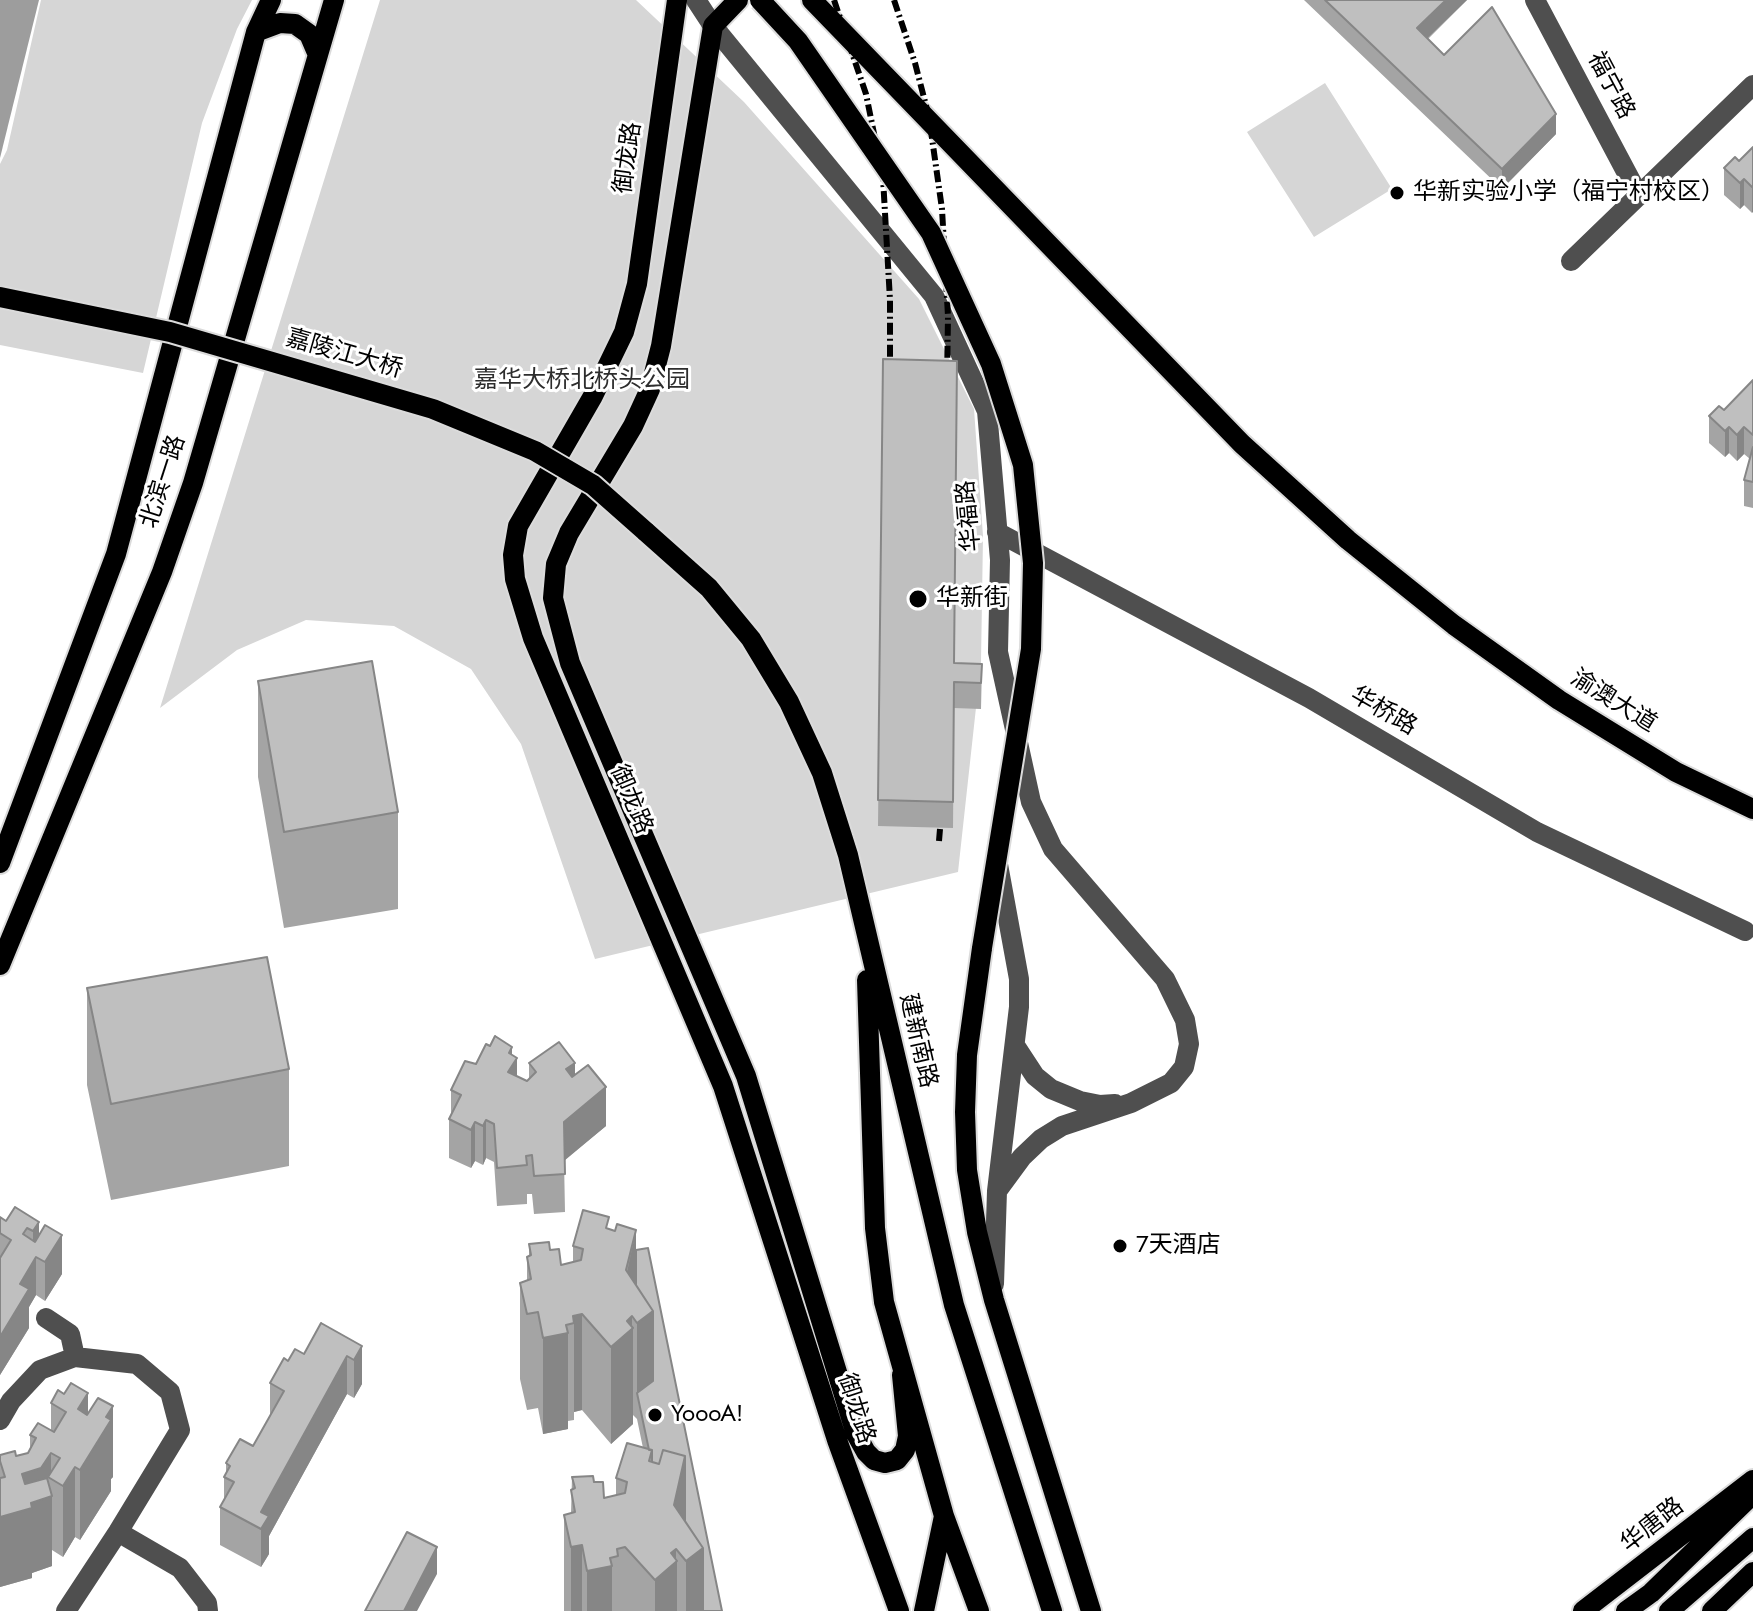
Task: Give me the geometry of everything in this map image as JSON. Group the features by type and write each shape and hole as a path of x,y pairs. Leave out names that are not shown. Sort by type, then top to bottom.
{"main road":[{"name":"北滨一路","path":"0,863 116,554 256,32 271,0"},
{"name":"北滨一路","path":"0,965 162,572 193,483 334,0"},
{"path":"713,26 738,0"},
{"name":"建新南路","path":"760,0 798,41 931,233 991,364 1023,465 1033,563 1031,649 996,851 967,1055 967,1170 977,1232 994,1300 1091,1611"},
{"name":"渝澳大道","path":"812,0 1242,444 1348,540 1454,625 1559,700 1676,772 1753,809"},
{"name":"御龙路","path":"680,1 637,284 624,332 593,396 518,526 513,555 515,579 533,638 723,1086 837,1440 899,1611"},
{"path":"256,32 280,23 295,24 309,34 318,55"},
{"name":"御龙路","path":"713,26 661,346 650,389 633,426 569,533 556,564 553,598 570,663 746,1076 856,1434 874,1460 885,1463 897,1460 905,1450 908,1436 902,1375"},
{"name":"嘉陵江大桥","path":"0,297 170,332 433,409 535,451 593,485 645,531"},
{"name":"建新南路","path":"645,531 709,588 751,639 789,702 822,773 848,855 954,1305 1052,1611"},
{"path":"866,936 875,1228 884,1302 944,1516 979,1611"},
{"name":"华唐路","path":"1583,1611 1753,1480"},
{"path":"1626,1611 1651,1593 1753,1494"},
{"path":"924,1611 944,1516"},
{"path":"1669,1611 1753,1538"},
{"path":"1712,1611 1753,1572"}],"street":[{"name":"福宁路","path":"1535,0 1639,196"},
{"name":"华福路","path":"680,1 713,26 934,296 987,411 1000,560 998,652 1031,802 1053,849 1165,979 1185,1020 1189,1044 1184,1067 1171,1083 1131,1103 1062,1126 1041,1139 1022,1157 997,1191"},
{"path":"1571,261 1753,85"},
{"name":"华桥路","path":"997,532 1309,698 1537,832 1745,931"},
{"name":"建新南路","path":"994,1300 997,1191 1016,1047 1019,979 996,851"},
{"name":"华福路","path":"1016,1047 1035,1076 1063,1096 1100,1105 1131,1103"},
{"path":"46,1318 70,1334 75,1357"},
{"path":"0,1420 11,1401 40,1370 75,1357 137,1364 170,1392 180,1430 66,1611"},
{"path":"118,1532 180,1568 207,1603 208,1611"}],"green space":[{"path":"41,0 252,0 237,29 202,123 143,373 0,345 0,164 7,150"},
{"name":"嘉华大桥北桥头公园","path":"380,0 636,0 744,102 919,299 974,409 983,536 981,662 958,872 595,959 521,744 471,669 394,626 306,620 237,650 160,708"},
{"path":"1325,83 1392,189 1314,237 1247,132"}],"shaded area":[{"path":"0,0 39,0 0,158"}],"building":[{"path":"1325,0 1446,0 1417,28 1444,55 1492,7 1556,114 1502,169"},
{"path":"1753,147 1752,187 1744,179 1740,183 1724,168 1735,157 1739,161"},
{"name":"华新街","path":"883,359 957,361 954,663 982,664 981,683 954,682 953,802 878,800"},
{"path":"1753,380 1753,435 1744,427 1737,435 1729,427 1725,431 1709,416 1719,406 1724,410"},
{"path":"1753,447 1753,482 1744,480"},
{"path":"372,661 398,812 284,832 258,681"},
{"path":"267,957 289,1069 111,1104 87,988"},
{"path":"495,1036 512,1047 509,1053 517,1058 508,1072 527,1081 536,1072 529,1063 559,1042 575,1063 566,1069 572,1077 588,1065 606,1087 564,1122 565,1174 534,1176 532,1155 526,1156 527,1165 497,1168 494,1124 486,1120 483,1126 475,1122 471,1130 449,1119 461,1095 451,1090 465,1061 476,1064 486,1044 490,1046"},
{"path":"15,1207 39,1222 33,1231 27,1228 23,1234 35,1242 45,1225 62,1235 45,1262 36,1257 20,1284 29,1289 0,1337 0,1258 11,1240 0,1233 0,1217 6,1221"},
{"path":"583,1210 609,1217 606,1228 615,1231 617,1224 636,1230 626,1270 653,1311 637,1323 632,1316 627,1321 633,1328 611,1347 582,1314 573,1316 574,1323 566,1325 568,1333 543,1338 538,1312 527,1314 520,1283 531,1279 527,1257 531,1255 529,1244 549,1242 550,1250 559,1249 561,1265 581,1260 583,1249 573,1246"},
{"path":"648,1248 722,1611 703,1611 703,1548 685,1521 685,1456 663,1450 659,1464 652,1462 652,1450 649,1450 637,1393 653,1381 653,1311 636,1285 636,1250"},
{"path":"321,1323 362,1346 354,1360 347,1356 261,1512 269,1516 261,1529 220,1507 234,1482 224,1477 230,1466 226,1463 240,1439 253,1446 284,1391 270,1383 284,1358 288,1361 295,1349 304,1354"},
{"path":"71,1383 88,1393 78,1409 87,1415 98,1398 113,1406 106,1417 111,1420 80,1470 75,1467 63,1486 48,1477 60,1458 51,1453 41,1468 22,1474 25,1484 47,1478 52,1496 31,1503 32,1508 0,1517 0,1478 5,1477 0,1455 15,1451 16,1456 28,1453 36,1438 30,1435 38,1423 54,1432 66,1412 51,1403 58,1390 64,1394"},
{"path":"627,1443 652,1450 649,1461 659,1464 663,1450 685,1456 674,1505 703,1548 686,1561 676,1549 671,1553 677,1561 655,1580 625,1547 617,1549 618,1556 610,1558 612,1566 587,1571 582,1545 571,1547 564,1515 575,1512 572,1477 593,1476 594,1482 603,1482 604,1498 625,1493 627,1482 616,1478"},
{"path":"407,1532 437,1547 404,1611 365,1611"}],"railway":[{"path":"834,0 866,94 883,178 890,300 890,383"},
{"path":"894,0 929,117 942,209 948,316 947,381"},
{"path":"939,841 942,805"}],"place":[{"name":"华新实验小学（福宁村校区）","path":"1397,193"},
{"name":"华新街","path":"918,599"},
{"name":"7天酒店","path":"1120,1246"},
{"name":"YoooA!","path":"655,1415"}]}
